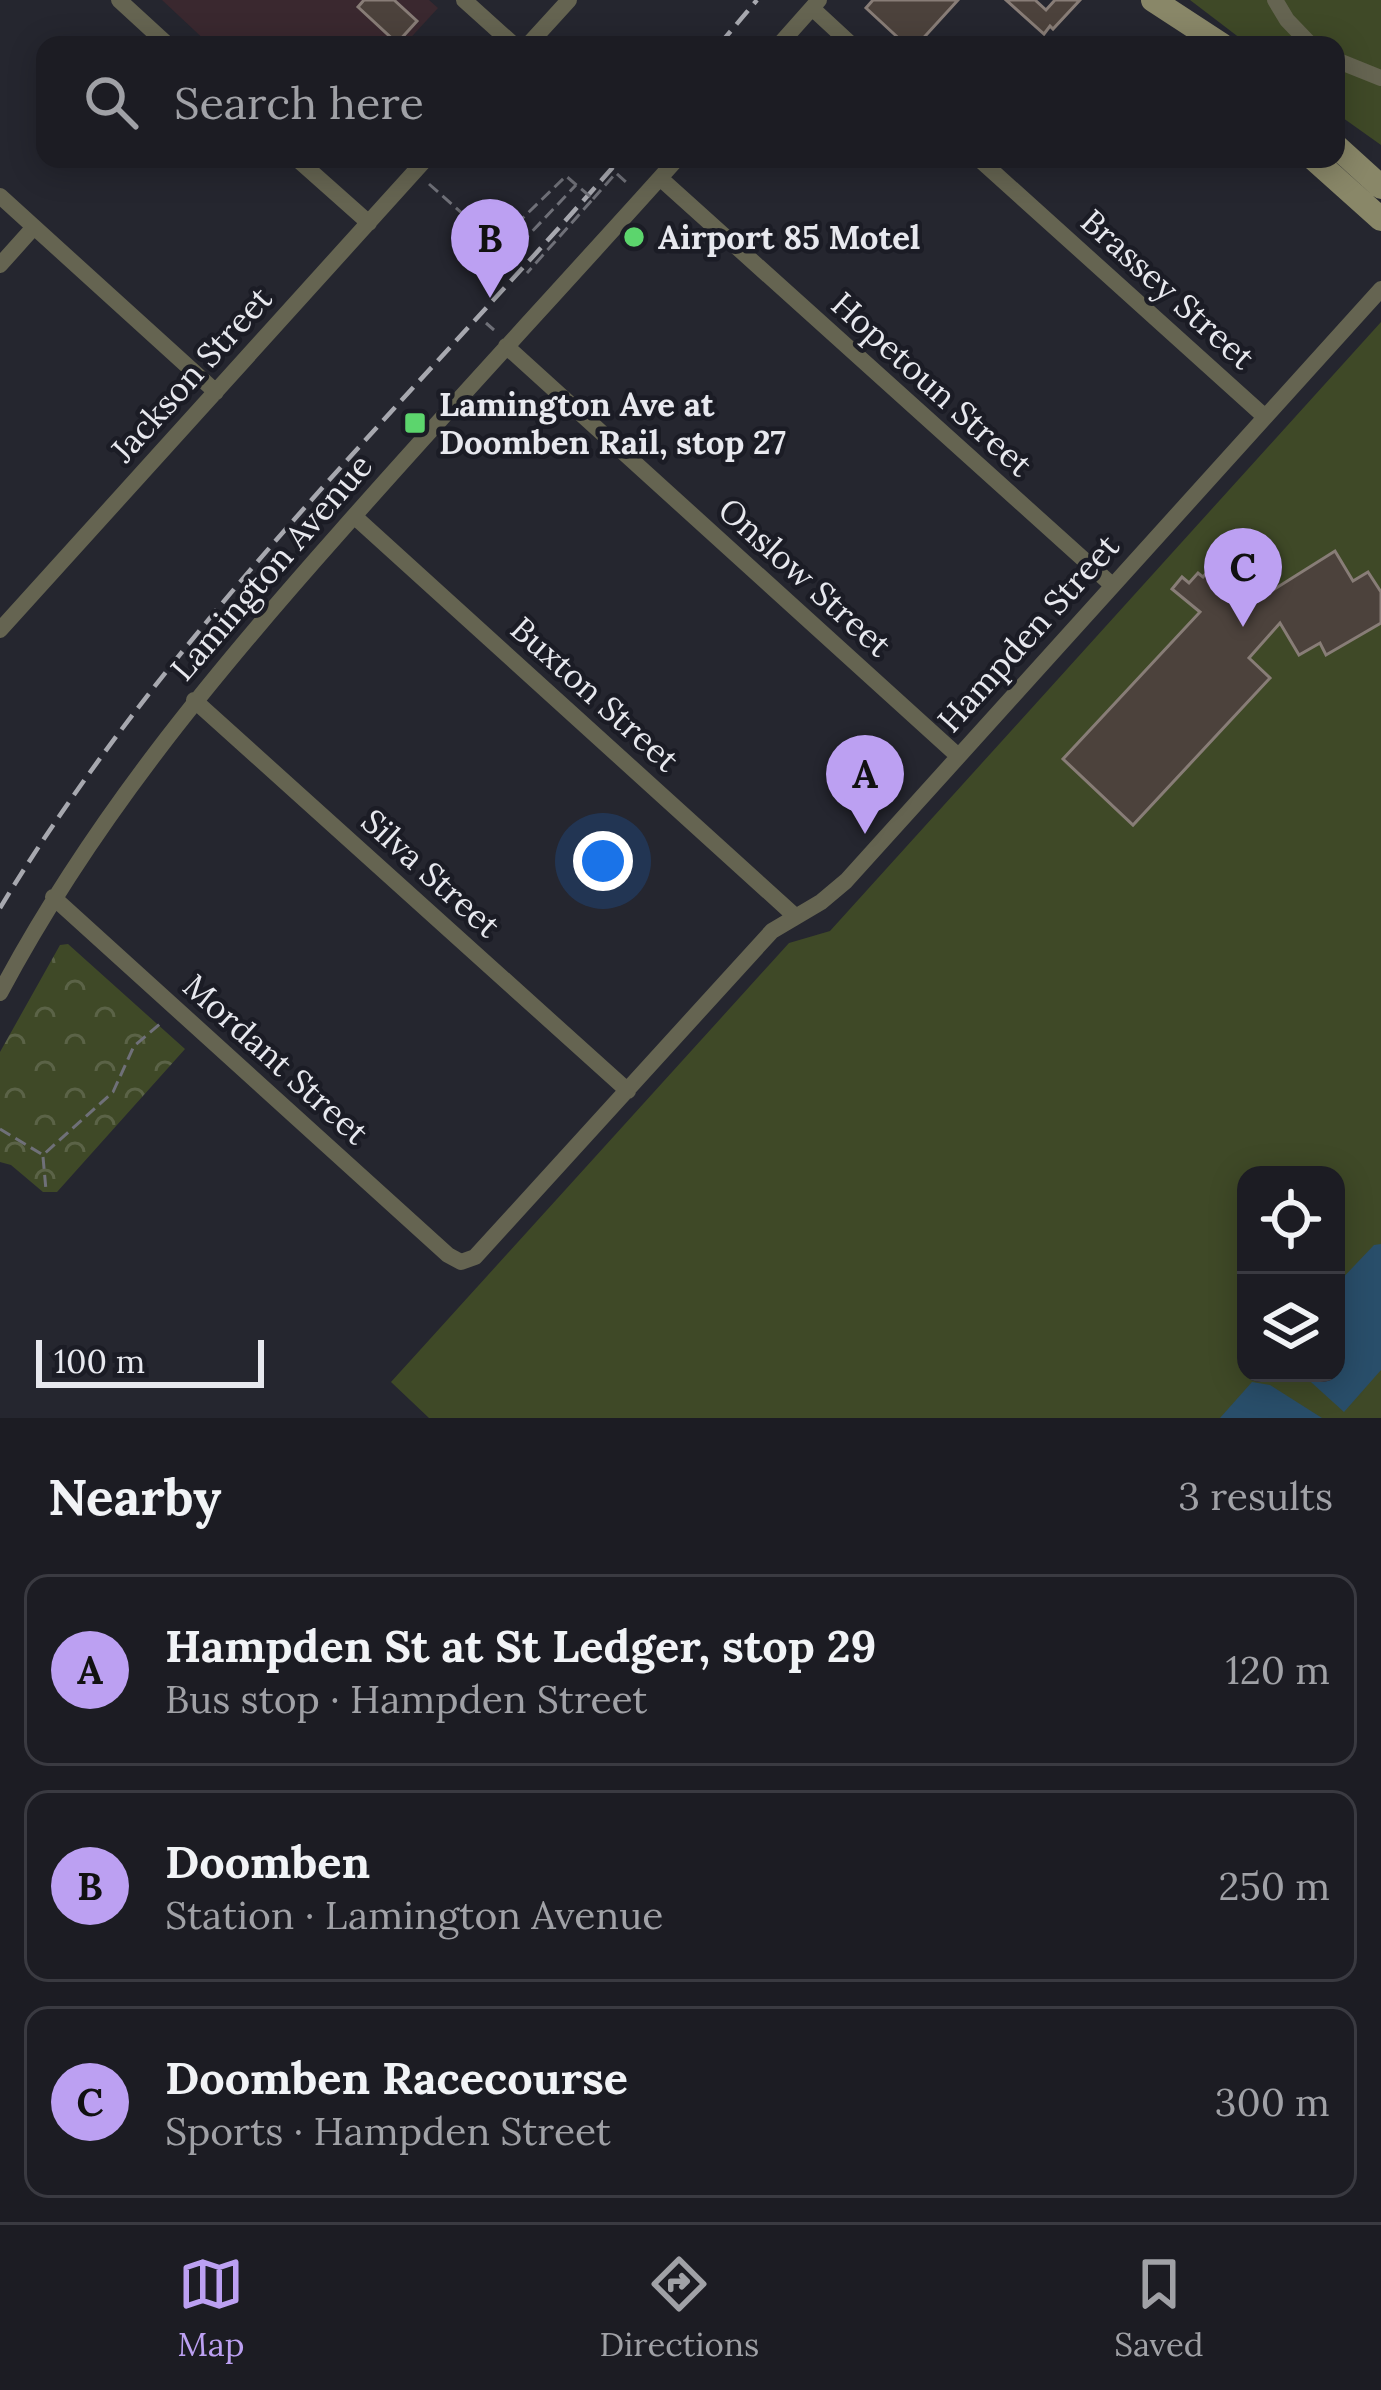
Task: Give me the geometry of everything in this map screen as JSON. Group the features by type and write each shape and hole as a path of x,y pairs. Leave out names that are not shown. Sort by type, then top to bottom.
{"main road":[{"path":"1149,0 1182,36"},
{"path":"1149,0 1207,36"},
{"path":"1345,154 1381,187"},
{"path":"1324,168 1381,219"}],"street":[{"path":"119,0 158,36"},
{"path":"464,0 504,36"},
{"path":"536,36 568,0"},
{"path":"1275,0 1302,36"},
{"path":"787,36 816,4 844,36"},
{"path":"1345,64 1381,78"},
{"path":"307,168 369,223"},
{"name":"Jackson Street","path":"0,630 419,168"},
{"name":"Lamington Avenue","path":"0,993 53,897 194,700 669,168"},
{"name":"Brassey Street","path":"989,168 1264,416"},
{"name":"Hopetoun Street","path":"660,178 1112,585"},
{"path":"0,196 216,392"},
{"path":"0,265 34,227"},
{"name":"Hampden Street","path":"461,1262 475,1257 772,931 847,881 1381,289"},
{"name":"Onslow Street","path":"506,346 957,755"},
{"name":"Buxton Street","path":"354,516 795,916"},
{"name":"Silva Street","path":"194,700 628,1091"},
{"name":"Mordant Street","path":"53,897 461,1262"}],"path":[{"path":"527,273 616,173 628,184"},
{"path":"427,182 496,244 566,176 593,199"},
{"path":"508,257 576,185"},
{"path":"486,323 494,330"},
{"path":"43,1155 113,1092 138,1040 161,1023"},
{"path":"0,1129 43,1155"},
{"path":"43,1155 46,1190"}],"shaded area":[{"path":"162,0 429,0 438,8 412,36 200,36"}],"green space":[{"path":"1190,0 1381,0 1381,145 1345,119 1345,36 1237,36"},
{"path":"1381,322 1381,1418 429,1418 391,1382 789,943 830,931"},
{"path":"68,944 185,1049 57,1192 43,1192 11,1165 0,1162 0,1052 60,945"}],"water":[{"path":"1381,1244 1381,1370 1344,1412 1311,1382 1345,1382 1345,1276 1374,1245"},
{"path":"1252,1382 1270,1385 1322,1418 1220,1418"}],"building":[{"path":"364,0 394,0 417,21 403,36 389,36 358,7"},
{"path":"873,0 958,0 925,36 896,36 866,8"},
{"path":"1006,0 1035,0 1046,10 1055,0 1080,0 1044,34"},
{"path":"1231,545 1260,570 1273,590 1335,551 1353,581 1368,572 1381,592 1381,623 1326,655 1320,643 1299,655 1280,623 1249,658 1270,678 1133,825 1063,759 1200,612 1172,589 1182,577 1189,583 1198,573 1203,577"}],"railway":[{"path":"727,36 757,0"},
{"path":"0,908 66,806 214,613 612,168"}],"place":[{"name":"Airport 85 Motel","path":"634,237"},
{"name":"Doomben","path":"490,298"},
{"name":"Lamington Ave at Doomben Rail, stop 27","path":"415,423"},
{"name":"Doomben Racecourse","path":"1243,627"},
{"name":"Hampden St at St Ledger, stop 29","path":"865,834"}]}
